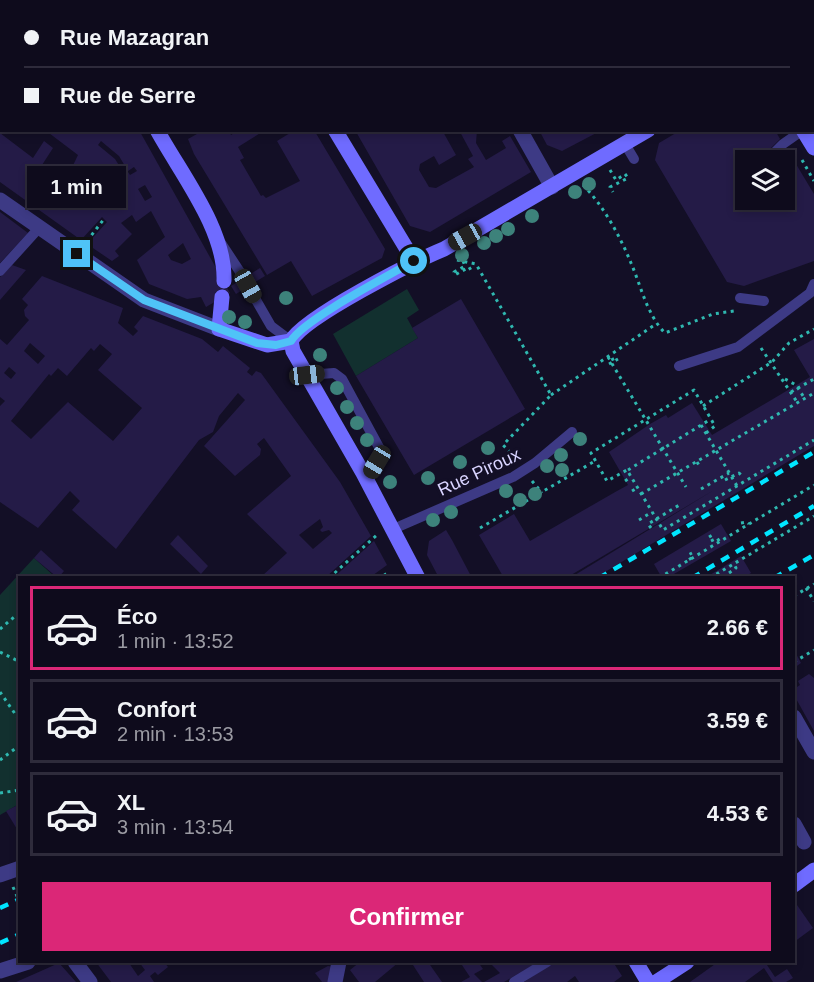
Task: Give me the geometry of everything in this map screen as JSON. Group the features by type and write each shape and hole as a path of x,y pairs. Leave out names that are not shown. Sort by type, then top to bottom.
{"main road":[{"path":"158,132 218,238 224,266 224,280"},
{"path":"336,132 414,261"},
{"path":"417,576 366,479 293,351 291,341 295,334 313,321 414,261 444,249 645,132"},
{"path":"804,132 814,148"},
{"path":"222,297 219,329 267,345 291,341"},
{"path":"795,884 814,870"},
{"path":"637,963 648,982"},
{"path":"656,982 685,963"}],"street":[{"path":"521,132 552,187"},
{"path":"0,200 144,300 219,329"},
{"path":"795,719 814,752"},
{"path":"795,826 804,842"},
{"path":"0,875 18,869"},
{"path":"0,971 25,963"},
{"path":"76,963 90,982"},
{"path":"335,982 339,963"}],"lane":[{"path":"777,150 800,132"},
{"path":"625,144 634,159"},
{"path":"0,271 39,228"},
{"path":"218,238 271,326 291,341"},
{"path":"679,366 738,347 810,293 814,284"},
{"path":"740,298 764,301"},
{"path":"307,375 334,373 342,379 381,451 366,479"},
{"name":"Rue Piroux","path":"390,527 513,477 535,463 572,432"},
{"path":"514,982 545,963"}],"path":[{"path":"608,166 616,180 626,174 628,178 610,188 613,192"},
{"path":"580,183 596,198 631,261 656,324 665,333 713,314 736,310"},
{"path":"77,254 104,219"},
{"path":"472,272 469,267 455,275 453,272 465,266 463,261 476,264 551,395"},
{"path":"612,361 656,324"},
{"path":"703,406 772,362 789,343 814,329"},
{"path":"760,347 798,403"},
{"path":"509,451 503,444 551,395 618,359"},
{"path":"612,361 686,487"},
{"path":"783,378 798,388 805,399"},
{"path":"792,392 814,379"},
{"path":"706,433 715,426 711,419 703,406 694,390 591,453 607,481 711,419"},
{"path":"641,494 717,450 750,434 814,393"},
{"path":"701,425 737,486"},
{"path":"627,470 663,530 814,440"},
{"path":"480,528 596,461"},
{"path":"697,462 700,467"},
{"path":"701,489 731,475 740,473 741,475"},
{"path":"527,475 542,494"},
{"path":"725,480 731,475"},
{"path":"626,481 631,477"},
{"path":"663,576 814,485"},
{"path":"632,491 637,488"},
{"path":"651,528 648,524 681,504"},
{"path":"639,520 652,512"},
{"path":"713,576 814,516"},
{"path":"741,523 749,524"},
{"path":"331,576 390,527"},
{"path":"709,537 714,534"},
{"path":"720,543 717,538 711,541 722,535"},
{"path":"714,546 720,543"},
{"path":"760,548 760,555"},
{"path":"691,560 688,555 692,553"},
{"path":"733,564 736,568 729,573 740,566"},
{"path":"727,569 733,564"},
{"path":"734,576 738,574"},
{"path":"795,595 814,584"},
{"path":"806,588 814,602"},
{"path":"0,628 18,614"},
{"path":"795,660 814,650"},
{"path":"0,652 18,661"},
{"path":"1,694 18,719"},
{"path":"1,757 18,746"},
{"path":"0,793 18,790"},
{"path":"13,887 18,898"}],"green space":[{"path":"407,289 419,310 407,318 418,338 356,376 333,334"},
{"path":"34,558 54,576 18,576 18,805 0,815 0,595"}],"building":[{"path":"48,132 140,132 230,293 206,307 201,297 187,299 149,284 137,260 165,237 151,211 136,222 132,215 121,223 132,234 115,251 119,256 112,261 87,244 107,222 102,217 81,240 0,182 0,133 33,158 44,141 53,148 42,165 66,180 78,155","holes":["101,141 119,156 128,171 134,167 137,171 130,175 128,172 125,175 115,159 98,145","93,178 109,191 93,207 76,194","145,185 152,197 145,201 138,189","183,243 191,259 182,264 171,260 168,255"]},
{"path":"200,132 217,132 218,134 230,132 231,135 236,132 262,132 238,147 244,158 240,160 261,196 266,198 300,181 277,141 292,132 315,132 385,249 382,258 312,296 291,261 267,275 194,154 188,139"},
{"path":"356,132 443,132 456,155 439,165 434,156 420,164 419,170 429,187 436,188 474,167 468,159 473,156 460,132 477,132 476,143 486,160 506,148 502,141 510,136 531,172 430,232 410,226"},
{"path":"540,132 598,132 562,151 547,145"},
{"path":"678,132 776,132 780,139 768,150 735,150 735,210 795,210 795,162 814,194 814,261 744,286 727,282 655,160 659,143"},
{"path":"0,212 28,233 0,263"},
{"path":"12,265 26,270 0,300 0,277"},
{"path":"260,268 265,276 236,294 231,286"},
{"path":"42,276 123,308 118,323 133,336 138,331 134,327 143,316 202,339 218,352 223,346 250,368 247,372 252,376 256,371 261,373 340,482 371,536 327,576 262,576 287,553 247,514 291,476 264,438 257,444 261,449 260,455 235,476 204,446 245,400 238,393 219,416 213,432 199,440 116,549 72,510 80,501 70,491 38,528 0,502 0,406 5,401 0,397 0,339 7,345 29,320 24,310 28,305 22,299","holes":["30,343 45,356 38,364 24,351","100,344 112,354 98,370 142,408 113,441 68,402 31,439 11,421 49,374 51,376 58,368 67,376 91,348 94,351","9,367 16,373 11,379 4,373","320,519 323,527 320,530 322,532 329,530 332,533 313,549 299,535"]},
{"path":"461,299 525,409 414,475 356,376 418,338 412,328"},
{"path":"814,339 814,446 598,576 573,576 714,490 569,576 503,576 479,535 514,514 530,541 628,485 609,452 650,424 666,415 668,418 692,403 712,435 810,377 794,350"},
{"path":"721,524 731,541 670,576 661,576 654,564"},
{"path":"446,530 471,576 438,576 427,555 429,541"},
{"path":"178,535 208,566 201,574 170,544"},
{"path":"374,541 387,565 372,576 335,576"},
{"path":"41,550 64,571 60,576 56,576 34,558"},
{"path":"741,556 751,573 746,576 708,576"},
{"path":"795,652 801,663 795,667"},
{"path":"809,674 814,678 814,731 795,697 795,688 800,685 798,681"},
{"path":"18,805 18,831 6,811"},
{"path":"797,905 813,928 795,941 795,906"},
{"path":"59,963 76,982 16,982 32,975"},
{"path":"97,963 129,963 138,976 145,970 140,963 165,963 168,967 158,975 155,972 150,976 154,982 111,982"},
{"path":"359,963 398,963 375,982 359,982 350,970"},
{"path":"412,963 429,963 442,982 424,982"},
{"path":"461,963 479,963 483,969 474,974 482,982 461,982 470,977"},
{"path":"536,963 504,982 484,982 500,973 491,964"},
{"path":"552,963 614,963 622,976 614,982 579,982 575,976 567,982 524,982"},
{"path":"717,963 766,963 775,977 787,969 793,978 786,982 773,982 764,968 745,982 690,982"},
{"path":"328,966 333,967 329,982 322,982 315,973"}],"railway":[{"path":"602,576 814,452"},
{"path":"695,576 814,506"},
{"path":"777,576 814,555"},
{"path":"0,908 18,900"},
{"path":"0,943 18,935"}],"route":[{"path":"77,254 144,300 267,345 291,341 301,328 414,261"}]}
